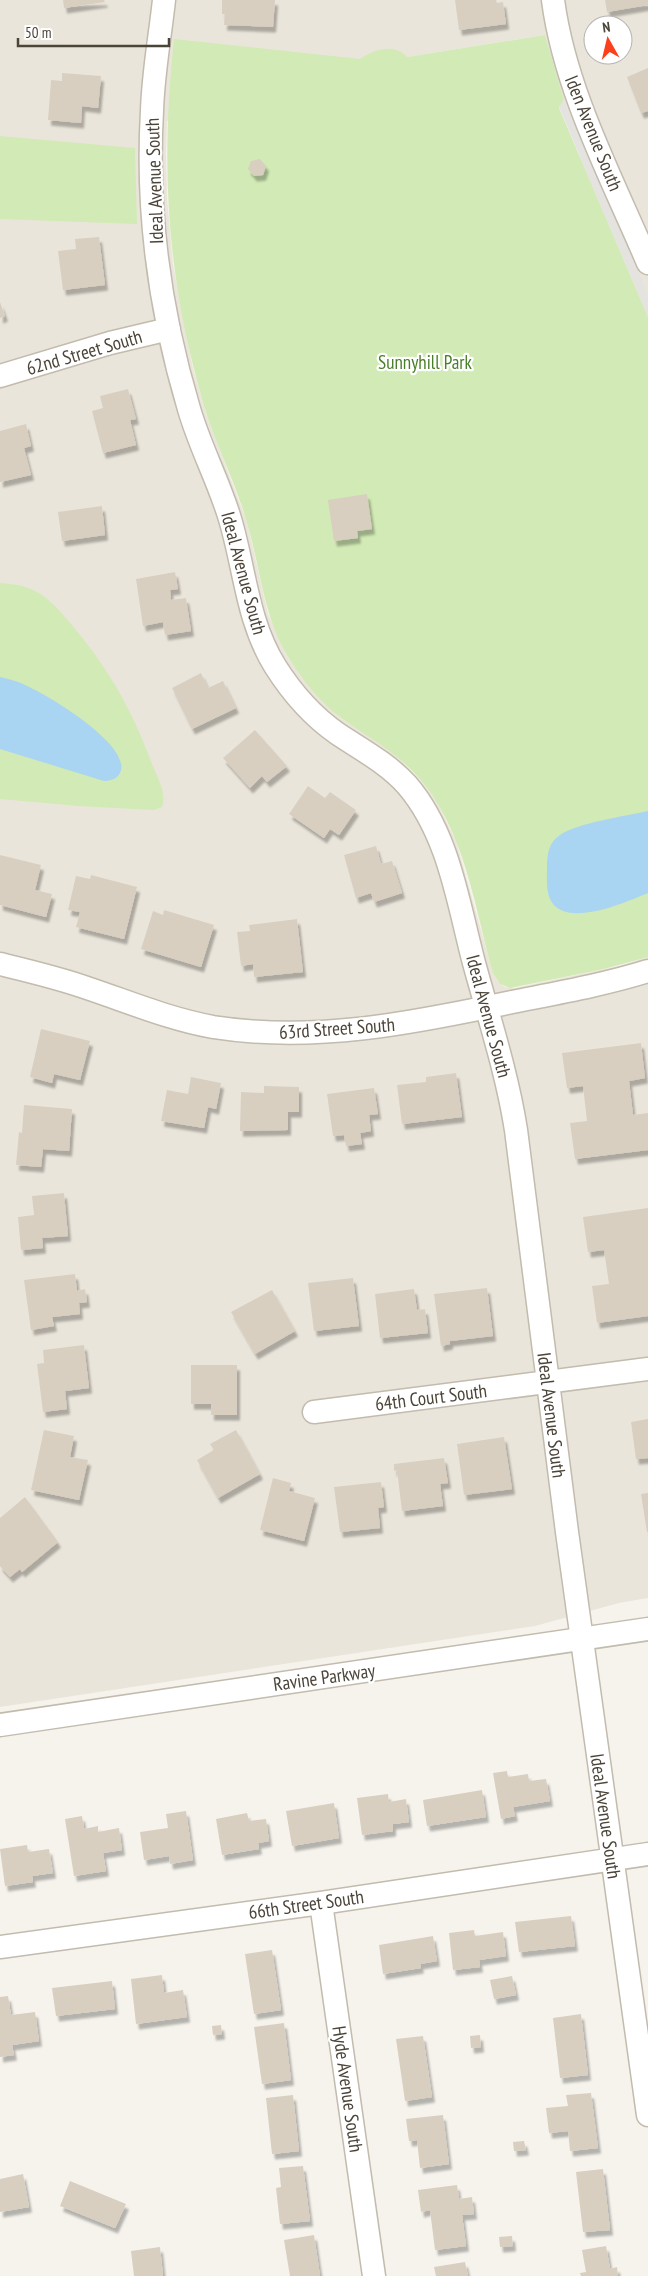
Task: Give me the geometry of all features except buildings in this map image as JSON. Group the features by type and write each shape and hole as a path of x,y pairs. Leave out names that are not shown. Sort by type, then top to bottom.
{"street":[{"name":"Ideal Avenue South","path":"164,0 152,96 150,166 156,248 168,329 192,420 234,533 250,608 258,633 275,665 304,705 338,734 391,770 409,787 424,809 444,851 514,1118 582,1639 648,2115"},
{"name":"Iden Avenue South","path":"553,0 564,59 648,263"},
{"name":"62nd Street South","path":"0,376 110,343 168,329"},
{"name":"63rd Street South","path":"1,966 70,982 182,1020 259,1032 340,1032 429,1020 648,972"},
{"name":"64th Court South","path":"314,1412 648,1369"},
{"name":"Ravine Parkway","path":"0,1725 648,1629"},
{"name":"66th Street South","path":"0,1946 321,1903 648,1854"},
{"name":"Hyde Avenue South","path":"321,1903 374,2276"}],"shaded area":[{"path":"0,0 648,0 648,317 581,160 545,35 382,61 167,121 167,198 173,265 193,369 207,416 247,522 268,614 286,654 300,675 323,702 342,719 378,741 403,762 423,783 437,802 456,841 493,973 500,984 505,987 515,988 619,966 648,957 648,1598 619,1603 535,1626 0,1707"},
{"path":"564,100 648,295 648,317 559,107"}],"green space":[{"name":"Sunnyhill Park","path":"545,35 564,100 559,108 648,317 648,957 604,969 510,988 500,984 493,973 463,860 453,833 440,808 424,784 404,763 341,718 320,699 290,660 274,627 242,508 204,406 182,314 170,224 168,134 174,39 360,59 372,52 384,49 397,50 407,57"},
{"path":"0,136 135,148 137,224 0,219"},
{"path":"0,583 24,587 36,591 46,598 58,609 99,660 120,693 145,745 159,780 163,796 162,807 154,810 0,799"}],"water":[{"path":"0,677 19,682 39,692 87,723 114,749 121,762 119,775 109,781 104,781 0,749"},
{"path":"648,811 648,893 596,911 568,912 557,908 550,899 547,880 548,854 556,838 578,827"}]}
